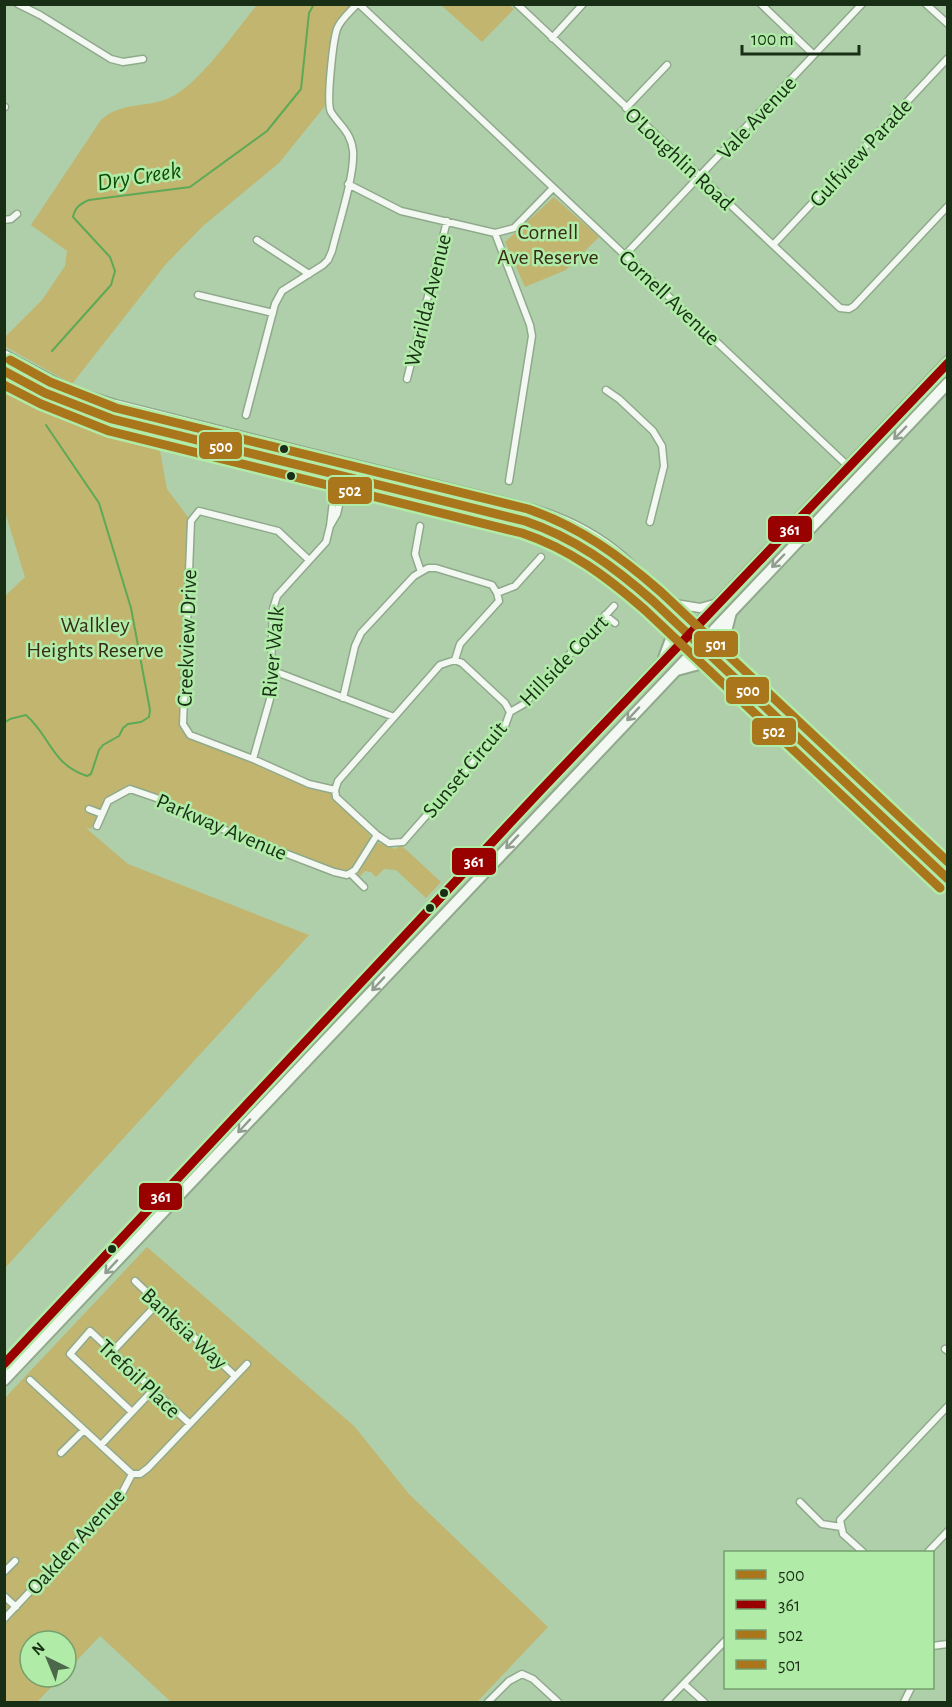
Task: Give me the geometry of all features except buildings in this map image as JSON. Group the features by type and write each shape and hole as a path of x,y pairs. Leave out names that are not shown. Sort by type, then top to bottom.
{"highway":[{"path":"4,1365 948,362"},
{"path":"4,1380 948,383"},
{"path":"849,467 858,476"},
{"path":"725,652 724,639 732,609"},
{"path":"662,664 671,639 671,618"},
{"path":"673,671 699,664 723,668"},
{"path":"124,1237 138,1238"}],"main road":[{"path":"4,354 71,390 115,404 518,505 568,521 586,530 613,549 698,626 948,862"},
{"path":"4,371 63,402 112,419 525,521 560,533 596,553 671,618 948,879"},
{"path":"674,604 700,608 721,602"}],"street":[{"path":"18,4 111,59 123,62 143,59"},
{"path":"246,415 280,294 326,262 330,256 353,159 351,142 346,130 330,110 329,97 336,31 358,4"},
{"name":"Cornell Avenue","path":"358,4 849,467"},
{"name":"O'Loughlin Road","path":"517,4 837,306 845,309 854,306 948,207"},
{"path":"552,38 583,4"},
{"path":"761,4 814,55"},
{"name":"Vale Avenue","path":"625,255 862,4"},
{"path":"926,4 948,24"},
{"name":"Gulfview Parade","path":"772,245 948,58"},
{"path":"627,108 667,65"},
{"path":"348,184 401,210 495,233 514,228 553,188"},
{"path":"4,220 11,219 17,214"},
{"name":"Warilda Avenue","path":"407,379 447,221"},
{"path":"495,233 530,325 532,336 509,480"},
{"path":"257,240 309,274"},
{"path":"198,295 273,313"},
{"path":"606,390 653,431 662,446 664,466 650,522"},
{"name":"River Walk","path":"330,526 329,517 338,460"},
{"name":"River Walk","path":"253,759 270,699 273,609 277,596 326,542 330,526 338,514 349,463"},
{"name":"Creekview Drive","path":"309,560 278,531 266,526 199,511 191,521 183,724 190,735 309,784 335,790"},
{"path":"420,526 415,554 421,572"},
{"path":"497,593 515,586 541,557"},
{"path":"343,698 357,640 414,576 428,568 435,568 492,585 499,601 460,644 455,660 440,665 338,781 335,790 336,797 377,835 359,865 351,873 364,886"},
{"name":"Hillside Court","path":"510,712 524,704 614,606"},
{"path":"606,615 615,623"},
{"name":"Sunset Circuit","path":"377,835 389,843 403,842 505,726 510,712 506,703 462,663 455,660"},
{"path":"271,670 394,717"},
{"name":"Parkway Avenue","path":"97,826 108,801 130,789 165,801 186,815 334,872 347,875 351,873"},
{"path":"89,808 102,814"},
{"name":"Banksia Way","path":"135,1281 235,1376"},
{"path":"112,1352 158,1303"},
{"name":"Trefoil Place","path":"132,1412 70,1354 90,1331 190,1424"},
{"name":"Oakden Avenue","path":"4,1619 121,1496 132,1474 140,1474 148,1468 247,1364"},
{"path":"30,1380 132,1474"},
{"path":"101,1445 153,1390"},
{"path":"862,1551 843,1534 840,1520 948,1406"},
{"path":"61,1453 84,1430"},
{"path":"800,1502 822,1524 840,1527"},
{"path":"929,1551 948,1532"},
{"path":"4,1572 15,1561"},
{"path":"4,1596 16,1607"},
{"path":"666,1702 724,1642"},
{"path":"935,1644 948,1644"},
{"path":"488,1702 509,1681 522,1674 533,1679 558,1702"},
{"path":"684,1684 704,1702"}],"green space":[{"path":"257,5 357,5 339,24 329,101 279,163 203,226 166,264 72,384 6,347 5,337 42,300 65,266 67,251 31,225 101,120 116,110 161,101 181,91 228,42"},
{"path":"441,5 509,5 514,9 482,42"},
{"name":"Cornell Ave Reserve","path":"554,197 599,237 566,270 525,287 505,242"},
{"name":"Walkley Heights Reserve","path":"5,368 56,399 156,429 167,489 191,521 183,724 191,735 335,790 369,832 371,840 353,868 344,871 186,815 165,801 130,789 108,801 91,829 86,828 128,864 309,935 5,1268 4,597 25,577 5,512"},
{"path":"376,844 395,849 401,845 441,882 426,898 396,870 384,869 376,877 371,872 365,871 357,876"},
{"path":"147,1247 354,1426 409,1494 548,1627 477,1702 171,1702 100,1636 78,1659 78,1629 18,1629 18,1689 49,1689 37,1702 5,1702 4,1399"}],"waterway":[{"name":"Dry Creek","path":"52,351 111,285 115,271 110,257 73,217 77,208 89,200 190,187 267,131 301,89 309,13 314,4"},
{"name":"Dry Creek","path":"4,723 26,715 58,757 75,771 87,776 91,774 103,745 119,736 128,724 141,722 149,717 150,710 131,608 99,503 46,425"}],"transit line":[{"name":"501","path":"10,360 50,382 116,408 528,509 565,524 615,555 661,592 948,862"},
{"name":"361","path":"4,1364 541,790 948,363"},
{"name":"500","path":"4,371 45,393 112,419 525,521 577,545 623,576 653,601 948,879"},
{"name":"502","path":"4,385 41,404 109,431 522,533 556,547 602,575 645,610 940,888"}]}
